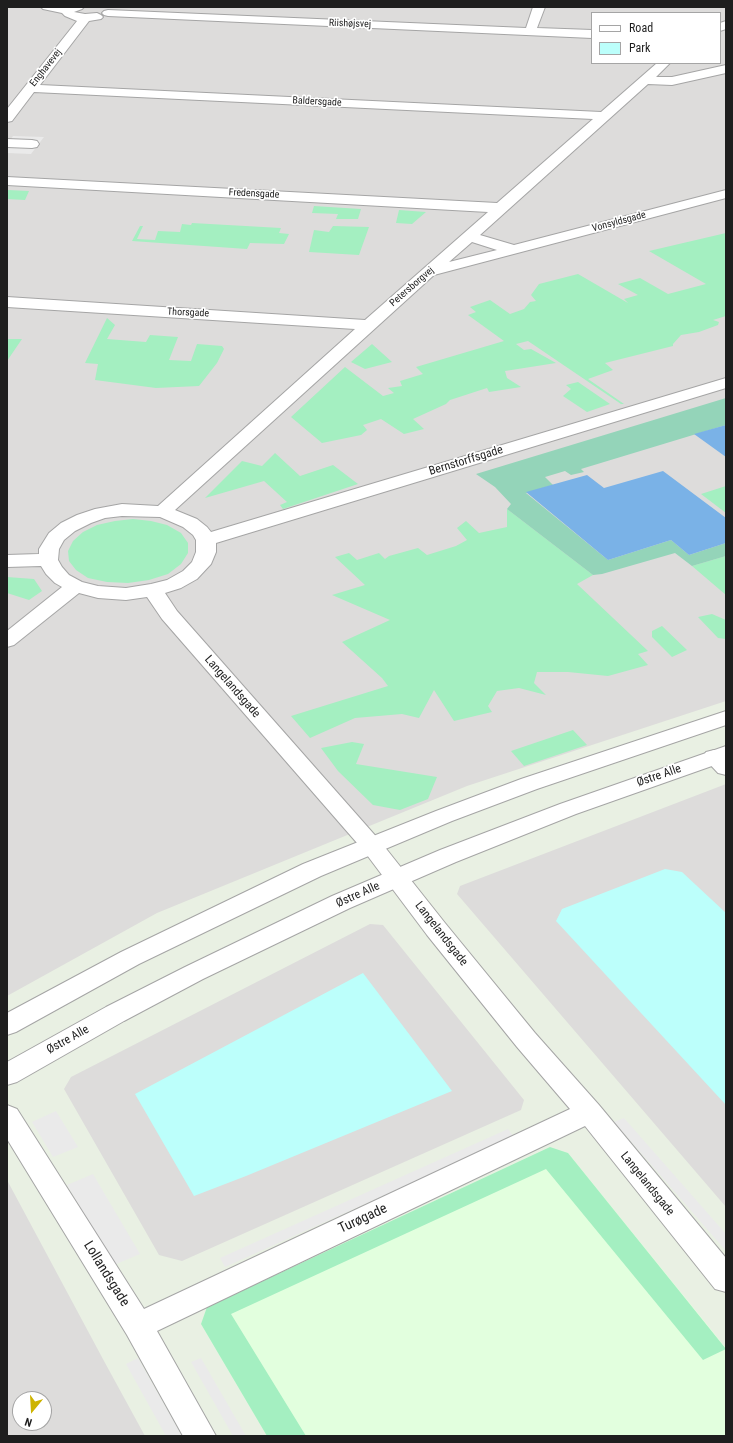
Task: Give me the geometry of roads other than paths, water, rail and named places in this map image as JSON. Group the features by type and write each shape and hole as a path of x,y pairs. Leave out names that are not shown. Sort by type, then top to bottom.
{"street":[{"path":"47,7 74,9"},
{"path":"530,32 539,7"},
{"path":"74,9 68,12 71,16 85,18"},
{"name":"Riishøjsvej","path":"85,18 100,17 105,10 329,18 530,32 591,34"},
{"name":"Enghavevej","path":"8,117 85,18"},
{"name":"Petersborgvej","path":"162,512 369,325 663,64"},
{"path":"644,80 672,81 726,69"},
{"name":"Baldersgade","path":"30,88 604,116"},
{"path":"7,143 32,144"},
{"name":"Fredensgade","path":"7,181 501,208"},
{"name":"Vonsyldsgade","path":"430,272 726,194"},
{"path":"469,236 513,250"},
{"name":"Thorsgade","path":"7,302 369,325"},
{"name":"Bernstorffsgade","path":"206,540 726,383"},
{"path":"122,510 162,512 178,517 190,523 200,531 206,540 206,552 204,558 201,564 190,575 174,584 153,590 119,594 98,592 75,586 62,579 53,570 48,560 49,549 56,537 68,527 84,519 102,513 122,510"},
{"path":"7,561 48,560"},
{"path":"7,641 75,586"},
{"name":"Langelandsgade","path":"153,590 169,615 372,846 436,929 526,1040 589,1112 726,1280"},
{"path":"7,1025 130,958 312,870 444,816 529,784 726,718"},
{"name":"Østre Alle","path":"7,1075 103,1021 194,973 335,905 448,856 568,809 722,760"},
{"name":"Turøgade","path":"138,1326 589,1112"},
{"name":"Lollandsgade","path":"7,1116 138,1326 200,1436"}]}
